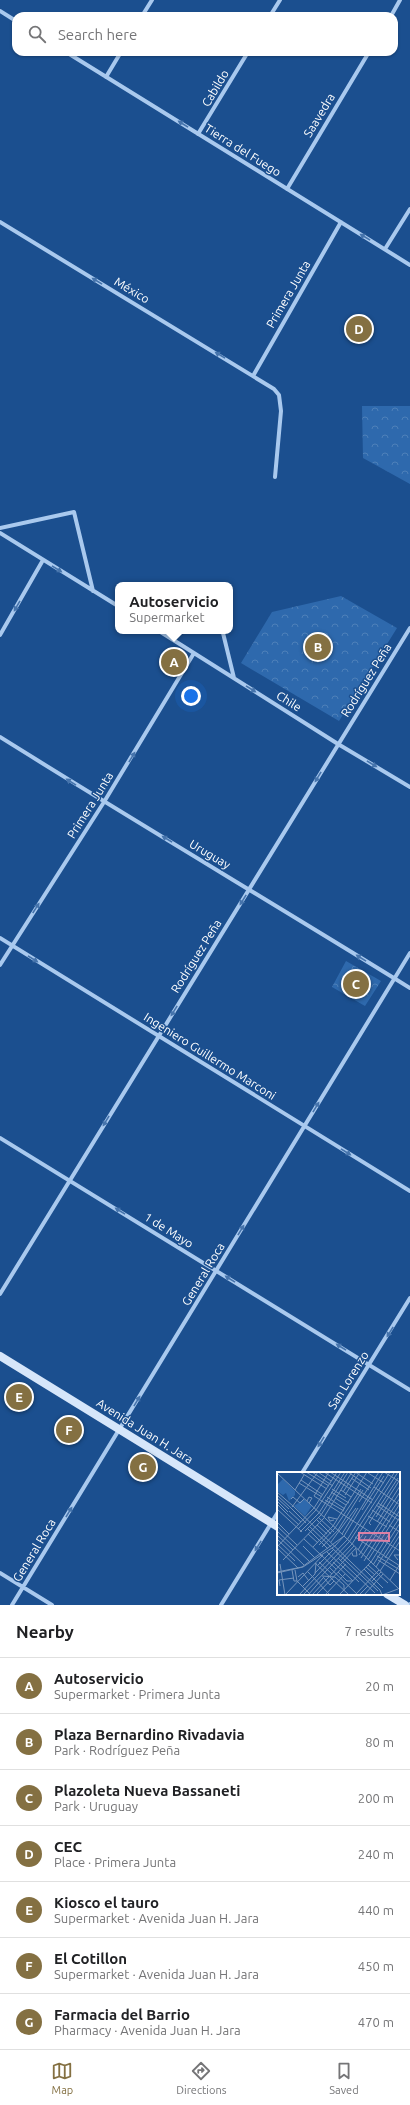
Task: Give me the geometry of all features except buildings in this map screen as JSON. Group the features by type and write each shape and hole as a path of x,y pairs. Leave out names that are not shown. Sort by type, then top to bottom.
{"main road":[{"name":"Avenida Juan H. Jara","path":"0,1356 275,1525"},
{"path":"389,1595 405,1605"}],"street":[{"path":"144,12 152,0"},
{"path":"272,12 280,0"},
{"path":"393,12 400,0"},
{"path":"0,12 12,19"},
{"name":"Tierra del Fuego","path":"72,56 410,265"},
{"path":"106,77 119,56"},
{"name":"Cabildo","path":"198,134 246,56"},
{"name":"Saavedra","path":"287,189 367,56"},
{"path":"385,249 410,209"},
{"name":"México","path":"0,222 274,389 280,395 281,411 275,478"},
{"name":"Primera Junta","path":"253,376 341,222"},
{"path":"0,528 74,512 93,590"},
{"path":"0,534 115,604"},
{"path":"0,635 43,560"},
{"name":"Rodríguez Peña","path":"0,1294 410,628"},
{"name":"Chile","path":"164,634 338,744 410,787"},
{"path":"223,634 234,678"},
{"name":"Primera Junta","path":"0,965 104,802 194,653"},
{"name":"Uruguay","path":"0,736 104,802 250,889 410,988"},
{"name":"Ingeniero Guillermo Marconi","path":"0,938 410,1191"},
{"name":"General Roca","path":"12,1605 410,953"},
{"name":"1 de Mayo","path":"0,1138 410,1390"},
{"name":"San Lorenzo","path":"303,1472 410,1298"},
{"path":"221,1605 275,1525"},
{"path":"0,1573 52,1605"}],"green space":[{"path":"362,406 410,406 410,484 363,458"},
{"path":"341,596 397,628 339,721 241,663 272,612"},
{"path":"346,961 381,981 365,1006 332,987"}],"place":[{"name":"CEC","path":"359,329"},
{"name":"Plaza Bernardino Rivadavia","path":"318,647"},
{"name":"Autoservicio","path":"174,662"},
{"name":"Plazoleta Nueva Bassaneti","path":"356,984"},
{"name":"Kiosco el tauro","path":"19,1397"},
{"name":"El Cotillon","path":"69,1430"},
{"name":"Farmacia del Barrio","path":"143,1467"}]}
